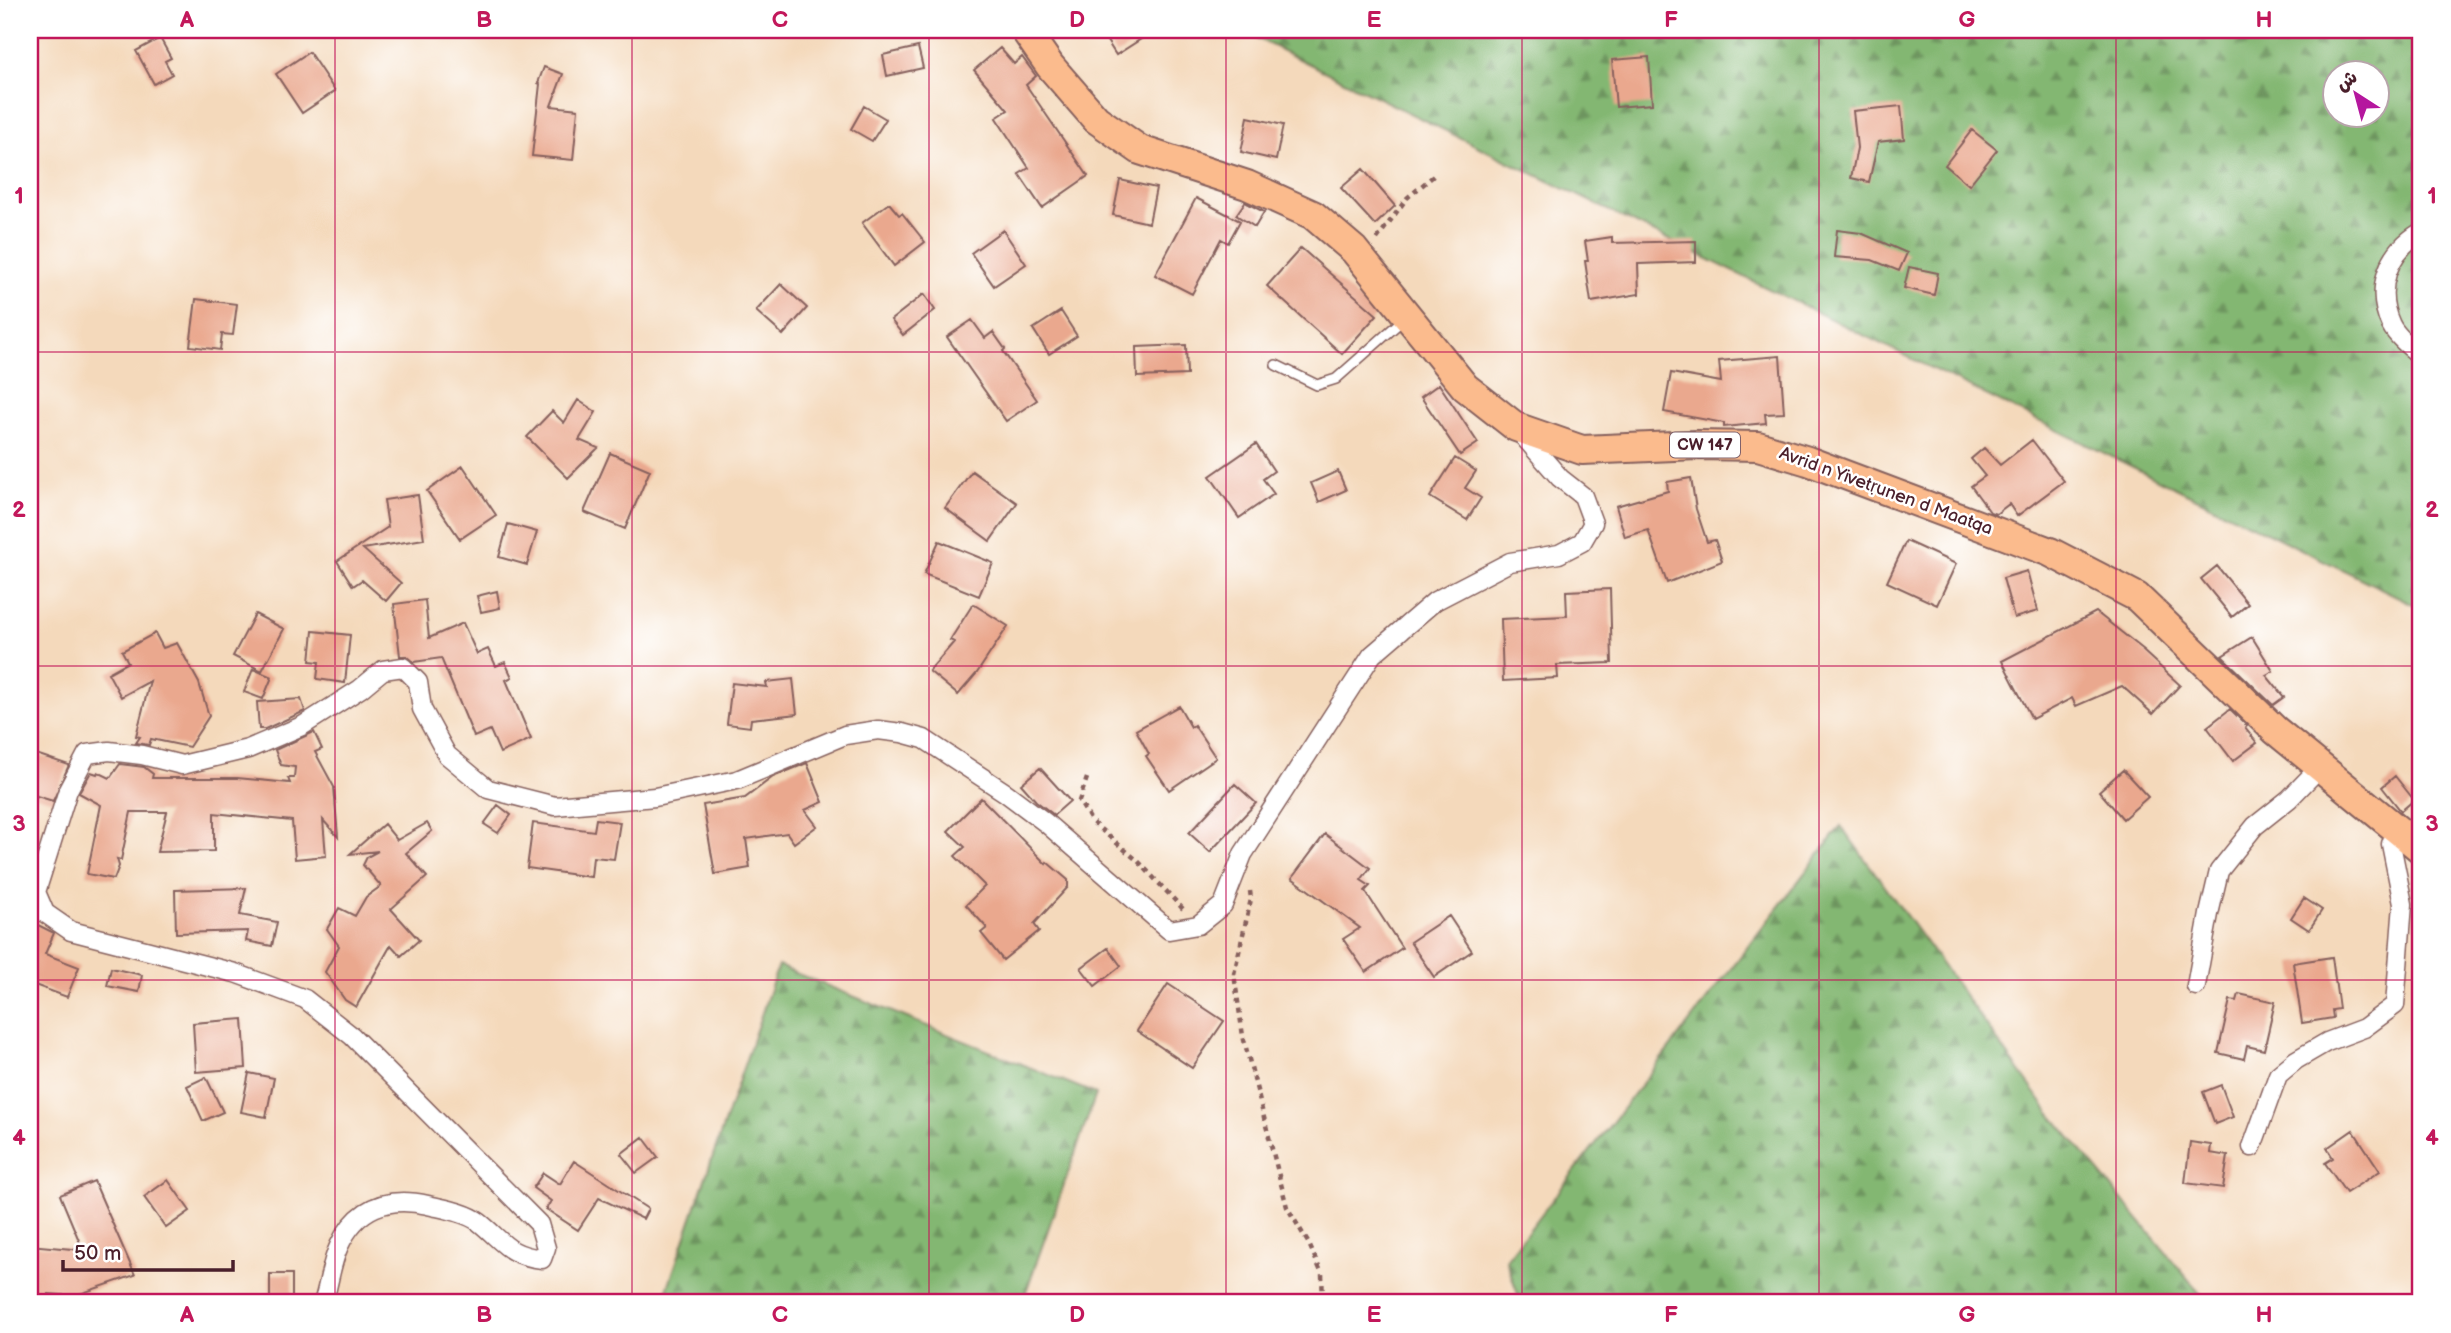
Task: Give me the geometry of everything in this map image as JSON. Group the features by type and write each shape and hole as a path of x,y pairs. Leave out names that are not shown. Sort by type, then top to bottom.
{"main road":[{"name":"Avrid n Yivetṛunen d Maatqa","path":"1025,30 1050,66 1096,119 1140,150 1247,185 1314,215 1361,259 1465,387 1516,427 1582,450 1697,445 1758,446 1808,461 2050,552 2137,597 2275,730 2421,849"}],"street":[{"path":"2421,232 2407,240 2386,269 2384,298 2392,326 2410,348 2421,356"},
{"path":"323,1303 338,1247 357,1218 385,1203 412,1202 454,1211 477,1221 506,1248 525,1257 542,1259 545,1248 539,1224 352,1036 305,999 235,973 71,930 45,913 36,892 68,790 87,754 109,751 142,755 182,765 248,749 302,726 360,690 383,670 402,667 418,682 422,709 447,755 488,789 555,806 655,797 737,780 845,735 878,730 902,733 924,739 1006,793 1046,823 1169,930 1198,925 1223,905 1244,854 1372,654 1435,601 1510,562 1559,554 1582,542 1593,523 1583,496 1559,478 1516,427"},
{"path":"2196,986 2208,914 2219,871 2255,826 2289,799 2320,767"},
{"path":"2252,1147 2278,1075 2296,1060 2327,1042 2364,1028 2395,1005 2403,904 2391,844 2396,829"}],"lane":[{"path":"1276,365 1317,385 1336,379 1407,316"}],"path":[{"path":"1361,259 1407,198 1437,173"},
{"path":"1087,778 1079,801 1092,822 1138,861 1198,925"},
{"path":"1244,854 1251,899 1234,975 1243,1036 1287,1206 1309,1244 1322,1274 1323,1303"}],"green space":[{"path":"1240,30 2421,30 2421,608"},
{"path":"1841,826 2050,1113 2208,1303 1521,1303 1506,1260"},
{"path":"778,966 1096,1094 1022,1303 665,1303 665,1296"}],"building":[{"path":"1100,30 1155,30 1116,55"},
{"path":"160,38 171,58 165,61 172,74 154,84 136,51"},
{"path":"918,47 923,68 887,76 883,55"},
{"path":"1000,48 1014,64 1022,57 1036,76 1026,85 1088,176 1042,208 1019,174 1029,168 996,118 1008,110 974,70"},
{"path":"309,52 335,91 302,113 276,74"},
{"path":"1649,57 1652,104 1616,107 1612,60"},
{"path":"544,67 563,74 551,106 578,109 573,160 532,156 538,83"},
{"path":"864,106 886,119 872,141 851,129"},
{"path":"1901,106 1904,139 1878,142 1869,182 1851,178 1857,148 1853,111"},
{"path":"1248,117 1283,125 1276,160 1241,152"},
{"path":"1972,130 1997,150 1969,185 1945,165"},
{"path":"1363,169 1395,206 1375,225 1341,188"},
{"path":"1120,180 1156,188 1149,223 1113,215"},
{"path":"1196,198 1240,221 1228,243 1221,239 1192,294 1155,275"},
{"path":"1245,202 1264,212 1255,227 1236,215"},
{"path":"889,203 899,215 902,213 925,242 894,266 862,223"},
{"path":"1003,230 1026,264 994,286 971,253"},
{"path":"1837,230 1861,233 1907,253 1899,271 1872,260 1834,257"},
{"path":"1612,237 1612,243 1696,241 1696,262 1638,264 1639,294 1591,302 1585,241"},
{"path":"1301,248 1377,315 1342,354 1267,286"},
{"path":"1909,267 1938,273 1934,295 1904,288"},
{"path":"781,284 807,308 783,335 756,311"},
{"path":"924,294 935,310 903,335 891,320"},
{"path":"196,299 237,304 233,335 222,334 220,350 190,346"},
{"path":"1061,311 1077,336 1049,354 1033,329"},
{"path":"972,320 985,338 993,332 1037,400 1006,421 947,337"},
{"path":"1186,345 1187,375 1137,377 1136,347"},
{"path":"1780,356 1784,413 1765,414 1766,423 1724,427 1724,423 1664,412 1671,373 1721,382 1719,361"},
{"path":"1439,384 1478,443 1460,455 1421,397"},
{"path":"578,400 596,412 579,440 598,448 568,478 527,437 552,411 564,423"},
{"path":"2032,440 2064,481 2017,516 2009,504 1996,514 1990,512 1971,486 1985,476 1971,459 1984,448 2000,465"},
{"path":"1256,444 1274,471 1263,479 1274,494 1239,518 1210,476"},
{"path":"610,453 650,470 625,529 584,512"},
{"path":"1455,458 1476,471 1465,488 1481,498 1467,520 1430,497"},
{"path":"463,466 496,515 460,539 427,491"},
{"path":"972,471 1017,503 990,541 945,508"},
{"path":"1338,471 1346,490 1319,502 1311,483"},
{"path":"1691,478 1696,509 1707,542 1715,540 1722,561 1667,583 1648,530 1625,537 1616,506 1668,491 1667,482"},
{"path":"418,495 424,539 363,549 401,583 386,601 362,580 353,586 337,561 388,527 384,500"},
{"path":"508,524 537,532 527,565 499,557"},
{"path":"939,541 993,563 979,596 924,574"},
{"path":"1906,541 1956,564 1937,605 1887,582"},
{"path":"2217,566 2248,604 2232,617 2201,579"},
{"path":"2027,571 2038,611 2014,618 2003,578"},
{"path":"1610,589 1612,663 1557,665 1558,678 1503,681 1501,619 1567,616 1566,591"},
{"path":"497,591 500,608 481,612 477,596"},
{"path":"425,600 429,638 463,623 477,654 488,649 496,666 505,662 512,677 506,680 531,739 500,753 490,730 474,737 441,658 414,662 407,656 400,656 394,604"},
{"path":"973,604 1008,626 977,673 958,695 929,671 954,642 950,640"},
{"path":"2096,612 2144,650 2180,685 2153,714 2122,686 2076,706 2072,698 2032,719 2002,661"},
{"path":"255,614 284,629 262,671 233,656"},
{"path":"313,631 350,635 345,683 317,679 319,662 310,661"},
{"path":"155,633 163,648 177,643 199,683 209,716 189,747 151,739 149,745 136,743 140,737 136,736 150,681 121,697 108,673 128,662 122,651"},
{"path":"2252,637 2273,671 2266,675 2284,697 2273,705 2222,656"},
{"path":"253,669 272,677 263,699 244,692"},
{"path":"793,679 797,714 751,719 750,727 727,724 732,683 767,687 766,682"},
{"path":"301,699 305,711 265,729 259,729 257,702"},
{"path":"1179,706 1191,727 1194,725 1216,758 1169,790 1146,756 1149,754 1136,730"},
{"path":"2230,709 2247,726 2245,728 2257,743 2233,761 2207,727"},
{"path":"314,732 322,749 315,752 334,787 338,837 323,820 326,856 295,859 292,821 214,813 214,851 157,852 167,812 131,812 121,860 117,859 119,866 114,879 87,874 101,805 79,793 91,772 98,772 110,778 120,764 144,767 153,774 152,778 237,778 290,783 288,778 294,778 295,767 281,765 275,750"},
{"path":"30,752 69,765 53,801 30,794"},
{"path":"807,763 823,802 805,810 817,826 794,843 787,833 746,839 750,868 715,874 703,805 745,798 773,777"},
{"path":"1040,768 1070,801 1054,815 1036,801 1021,784"},
{"path":"2123,770 2148,797 2123,819 2099,791"},
{"path":"2395,776 2414,800 2401,811 2382,787"},
{"path":"1235,784 1256,803 1210,852 1189,833"},
{"path":"981,798 1046,864 1047,862 1068,880 1068,887 1034,924 1039,931 1003,960 981,933 987,928 966,905 985,886 955,856 965,847 948,831"},
{"path":"498,805 511,815 498,833 484,824"},
{"path":"596,819 620,822 614,859 593,857 591,877 527,868 533,823 594,831"},
{"path":"427,823 432,831 406,853 427,877 391,909 419,940 401,956 391,945 356,1007 345,1000 325,972 339,946 327,929 339,908 355,916 366,897 381,886 363,865 367,857 378,851 350,854 384,824 397,840"},
{"path":"1325,834 1370,868 1361,880 1370,886 1365,891 1402,948 1366,972 1343,939 1360,928 1292,878"},
{"path":"246,888 240,915 277,922 272,946 246,941 248,931 176,933 175,890"},
{"path":"2304,898 2322,910 2309,930 2291,918"},
{"path":"1449,916 1472,951 1434,977 1410,942"},
{"path":"30,921 54,933 45,954 79,967 67,997 32,984 30,988"},
{"path":"1108,948 1121,966 1095,986 1081,968"},
{"path":"2332,957 2339,1009 2332,1010 2333,1018 2302,1023 2293,963"},
{"path":"111,968 142,975 139,992 107,986"},
{"path":"1168,984 1224,1021 1192,1068 1137,1031"},
{"path":"2239,994 2275,1002 2264,1050 2247,1046 2244,1059 2218,1053 2230,1000 2237,1001"},
{"path":"243,1019 246,1068 196,1072 193,1023"},
{"path":"249,1073 274,1078 266,1117 241,1112"},
{"path":"206,1077 223,1112 203,1121 187,1086"},
{"path":"2221,1085 2233,1117 2215,1124 2203,1092"},
{"path":"2353,1130 2380,1171 2346,1193 2325,1163 2333,1158 2327,1148"},
{"path":"643,1137 658,1157 636,1173 621,1154"},
{"path":"2190,1142 2211,1145 2210,1153 2228,1156 2223,1188 2185,1183"},
{"path":"574,1161 648,1209 643,1219 599,1198 578,1230 546,1209 551,1201 533,1188 543,1173 560,1184"},
{"path":"168,1180 190,1211 166,1228 144,1197"},
{"path":"94,1181 135,1275 74,1296 49,1294 49,1303 30,1303 30,1245 83,1250 60,1195"},
{"path":"270,1274 292,1274 292,1303 270,1303"}]}
